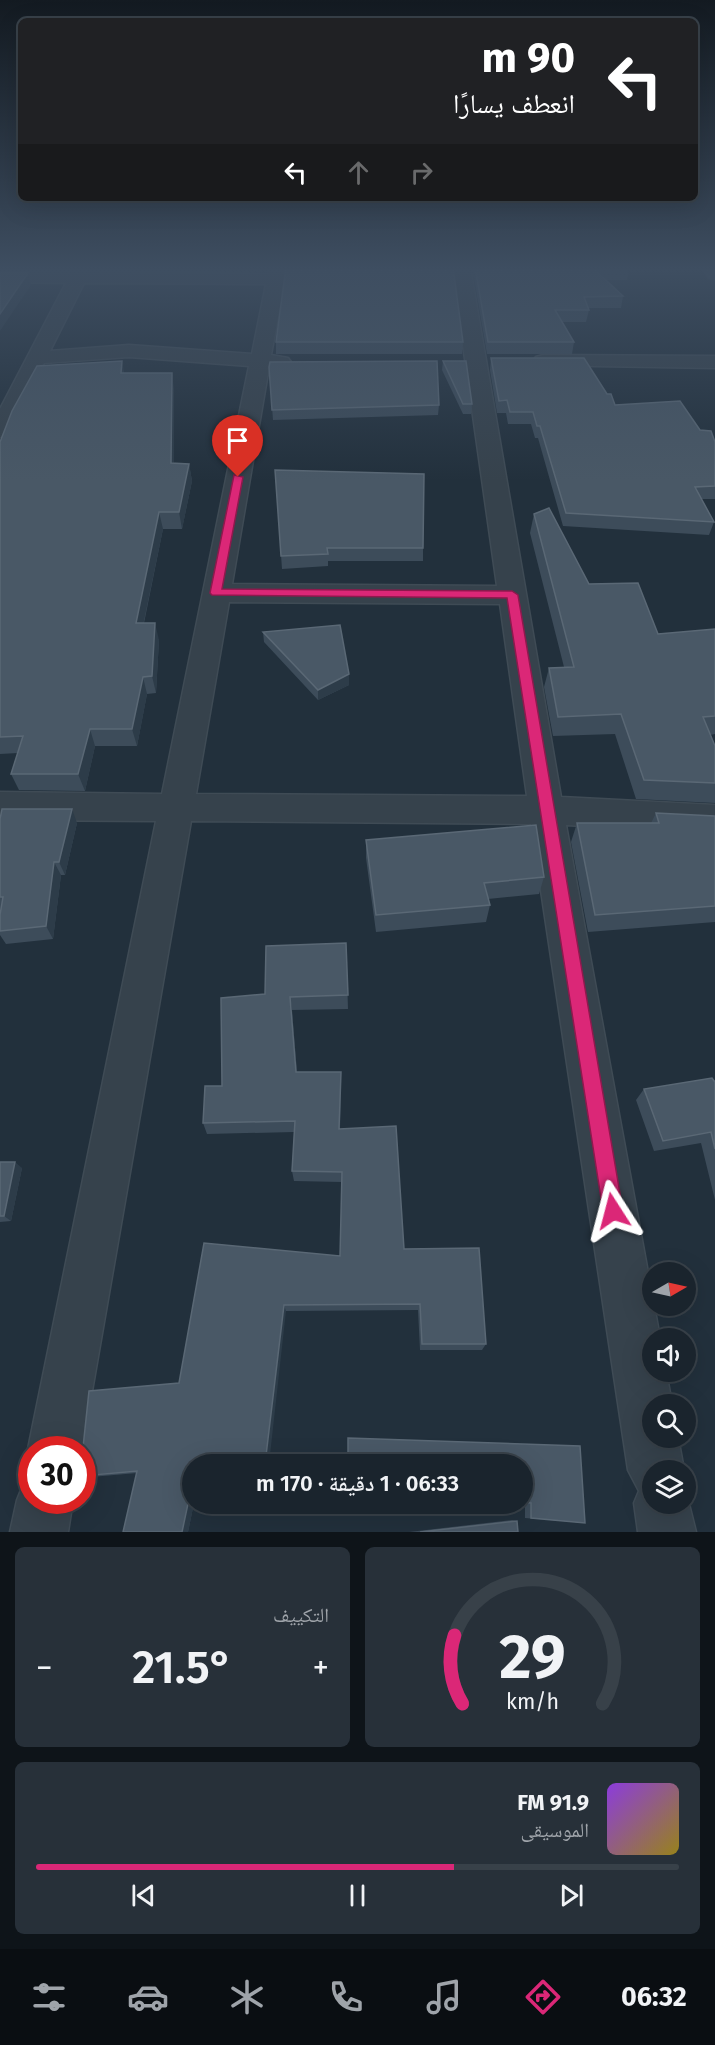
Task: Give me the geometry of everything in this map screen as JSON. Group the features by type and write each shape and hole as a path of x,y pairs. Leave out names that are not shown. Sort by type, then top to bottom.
{"street":[{"path":"0,430 46,338"},
{"path":"57,1436 174,807 264,338"},
{"path":"473,338 546,810 654,1460"},
{"path":"37,357 129,351 260,362 296,362"},
{"path":"523,361 715,362"},
{"path":"216,593 512,595"},
{"path":"0,806 546,810 715,819"},
{"path":"39,1532 42,1514"},
{"path":"664,1514 667,1532"}],"building":[{"path":"276,338 463,338 463,342 276,342"},
{"path":"487,338 572,338 574,342 488,342"},
{"path":"491,358 584,358 607,394 611,394 615,405 680,401 700,430 711,431 715,442 715,486 695,487 714,522 566,513 540,426 537,426 533,412 510,412 507,400 499,401"},
{"path":"122,361 121,373 172,373 171,463 189,464 179,512 159,512 136,623 155,623 152,676 143,677 132,729 90,729 78,774 11,774 23,736 0,737 0,442 12,411 37,366"},
{"path":"437,361 439,405 272,410 270,362"},
{"path":"443,361 466,361 472,404 463,404"},
{"path":"275,470 424,474 423,548 327,548 328,554 281,556"},
{"path":"549,508 589,584 638,583 658,634 715,629 715,716 703,717 715,746 715,783 644,780 621,714 558,717 549,668 574,667 534,514"},
{"path":"340,625 349,674 318,690 263,632"},
{"path":"2,809 72,809 59,862 54,862 46,926 0,931 3,897 0,897"},
{"path":"656,813 715,816 715,906 595,915 577,823 659,823"},
{"path":"536,825 544,877 484,883 490,905 376,915 366,840"},
{"path":"346,943 348,995 290,997 296,1072 341,1072 339,1129 396,1126 404,1249 479,1248 486,1344 422,1344 420,1304 284,1305 266,1454 182,1454 182,1514 186,1514 182,1532 123,1532 137,1471 96,1475 96,1436 84,1436 89,1391 179,1383 204,1243 340,1256 342,1172 292,1171 295,1121 203,1123 205,1086 222,1086 221,998 265,994 266,946"},
{"path":"712,1078 715,1081 715,1149 711,1132 663,1141 644,1089"},
{"path":"0,1162 15,1162 4,1216 0,1216"},
{"path":"348,1438 580,1446 585,1523 531,1518 533,1514 533,1454 348,1454"},
{"path":"517,1521 518,1532 420,1532"}],"route":[{"path":"238,477 216,593 512,595 613,1211"}]}
